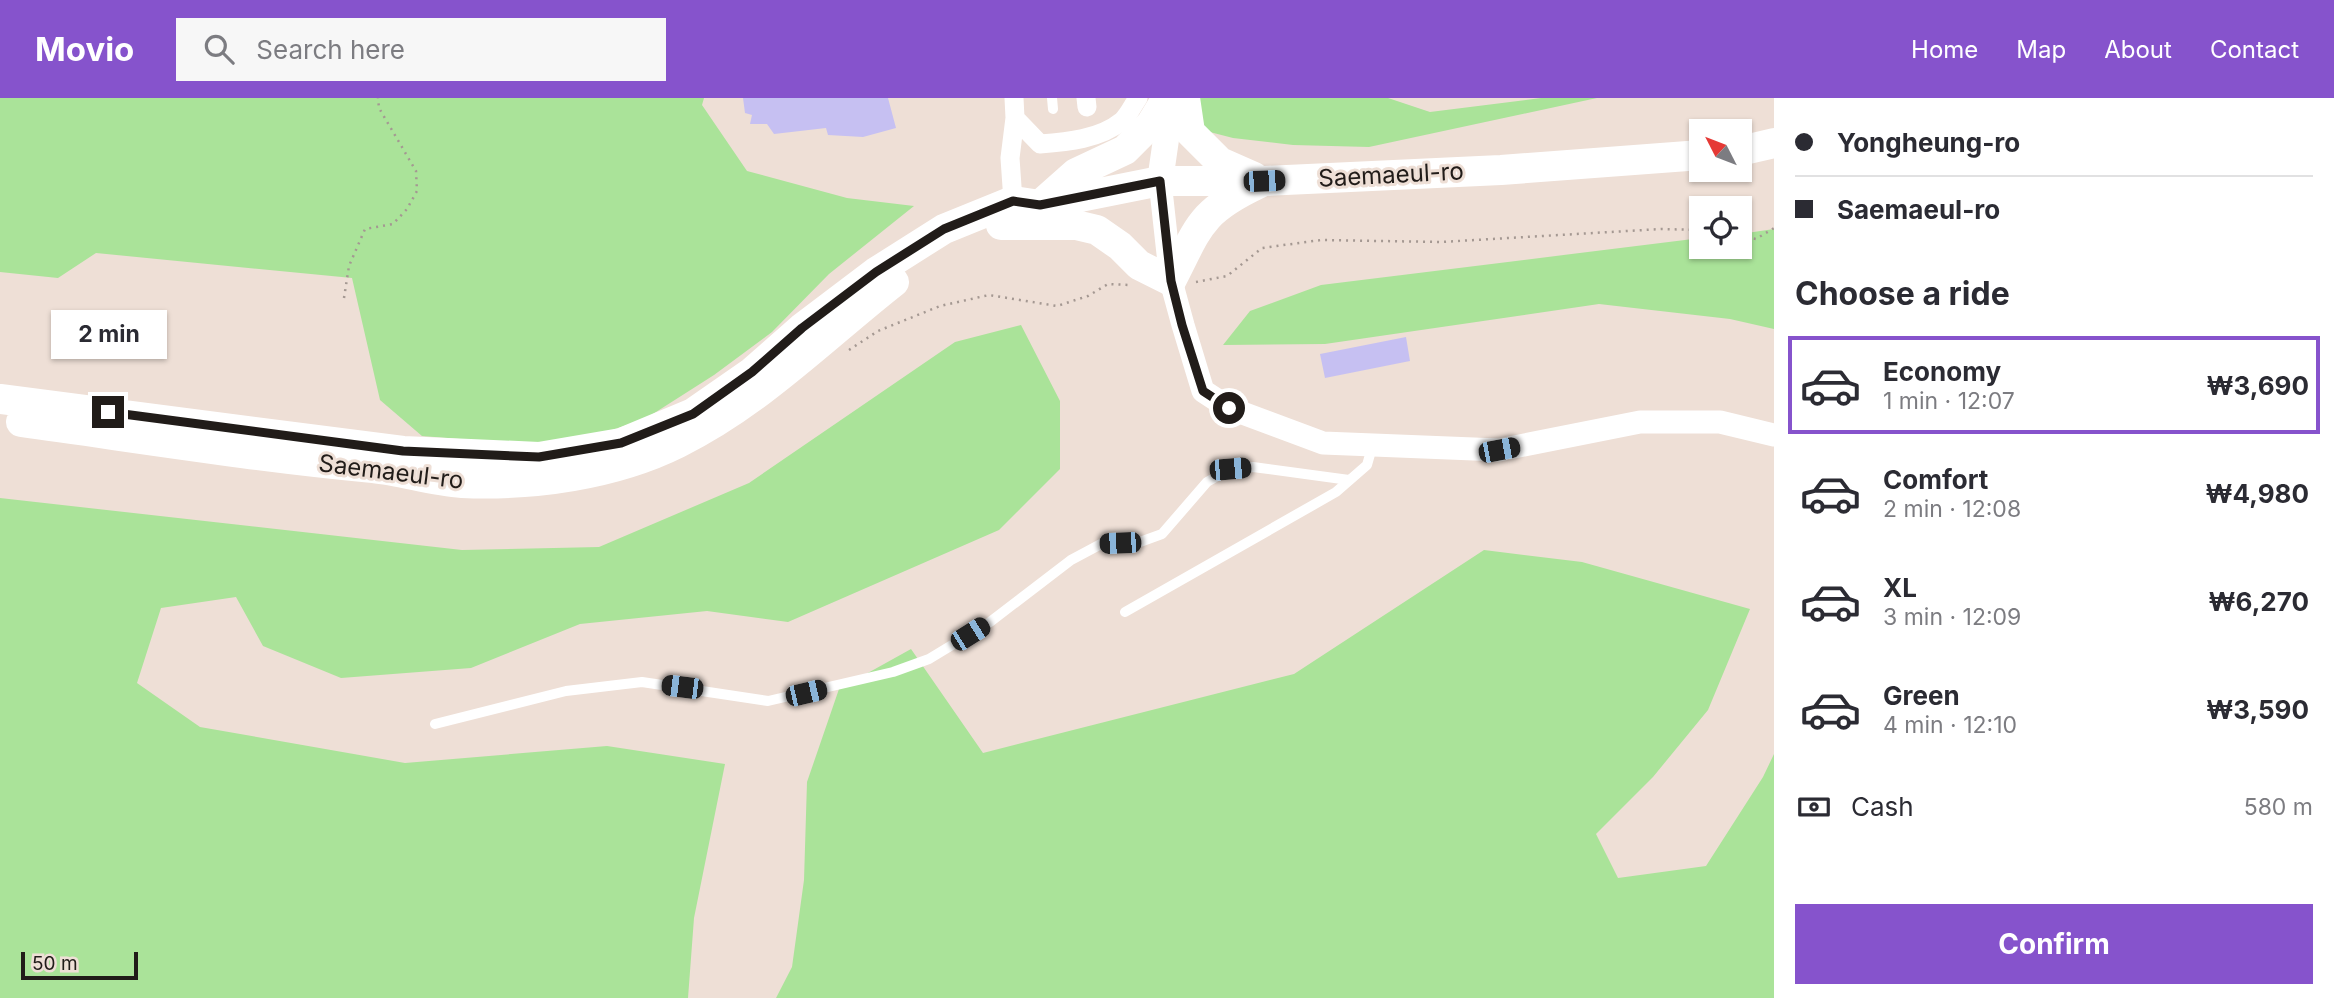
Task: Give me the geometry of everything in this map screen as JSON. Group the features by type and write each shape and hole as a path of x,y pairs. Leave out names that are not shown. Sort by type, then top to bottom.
{"main road":[{"path":"1160,181 1169,98"},
{"path":"1018,210 1076,173 1125,150 1151,124 1169,98"},
{"path":"1185,98 1190,132 1205,148 1220,162 1264,181"},
{"path":"1752,149 1774,143"},
{"name":"Saemaeul-ro","path":"0,399 403,451 539,457 621,443 693,414 752,372 802,328 876,272 944,229 1018,210 1160,181 1264,181 1514,169 1689,156"},
{"path":"1018,210 1097,230 1120,246 1139,265 1182,282 1193,232 1226,199 1264,181"},
{"name":"Saemaeul-ro","path":"0,419 306,462 394,470 459,483 528,482 593,473 678,444 744,403 813,351 925,257 963,235 1018,210"}],"street":[{"path":"1014,98 1010,158 1018,210"},
{"path":"1014,118 1040,144 1066,142 1097,134 1122,121 1138,98"},
{"path":"1160,181 1203,391 1229,408 1323,443 1499,450 1640,422 1720,422 1774,435"}],"lane":[{"path":"1125,612 1336,492 1367,465 1374,444"},
{"path":"435,724 566,691 642,682 768,701 893,672 929,659 980,628 1071,560 1101,544 1140,542 1162,534 1207,482 1230,469 1253,467 1349,480"}],"path":[{"path":"344,298 349,266 365,229 393,224 407,209 416,191 416,171 380,108 378,98"},
{"path":"1752,238 1756,239 1774,228"},
{"path":"1182,282 1227,276 1262,248 1321,240 1441,242 1689,230"},
{"path":"839,356 878,331 940,306 989,295 1057,306 1088,296 1108,284 1125,286"}],"green space":[{"path":"0,98 704,98 702,105 747,171 847,198 914,206 829,274 772,332 714,375 645,419 561,447 422,436 380,400 352,278 96,253 58,278 0,272"},
{"path":"1173,98 1388,98 1430,112 1541,98 1597,98 1369,147 1293,145 1233,138 1171,122"},
{"path":"1774,229 1774,329 1730,319 1599,304 1325,344 1223,345 1250,311 1321,285 1689,239 1689,259 1752,259 1752,232"},
{"path":"1021,325 1060,401 1060,469 999,530 788,622 707,611 580,624 471,668 341,678 263,646 236,597 161,608 137,683 200,727 405,763 607,746 725,764 694,918 688,998 0,998 0,498 462,550 599,547 749,483 955,342"},
{"path":"1484,550 1582,562 1750,609 1708,710 1653,777 1596,834 1618,878 1706,866 1763,777 1774,754 1774,998 776,998 792,967 804,880 807,782 839,689 911,649 983,753 1294,674"}],"building":[{"path":"743,98 888,98 896,128 863,137 828,135 826,128 774,134 767,124 750,124 752,115 745,113"},
{"path":"1406,337 1410,361 1325,378 1320,354"}],"route":[{"path":"108,412 403,451 539,457 621,443 693,414 752,372 802,328 876,272 944,229 1013,201 1040,205 1160,181 1171,281 1182,325 1203,391 1229,408"}]}
